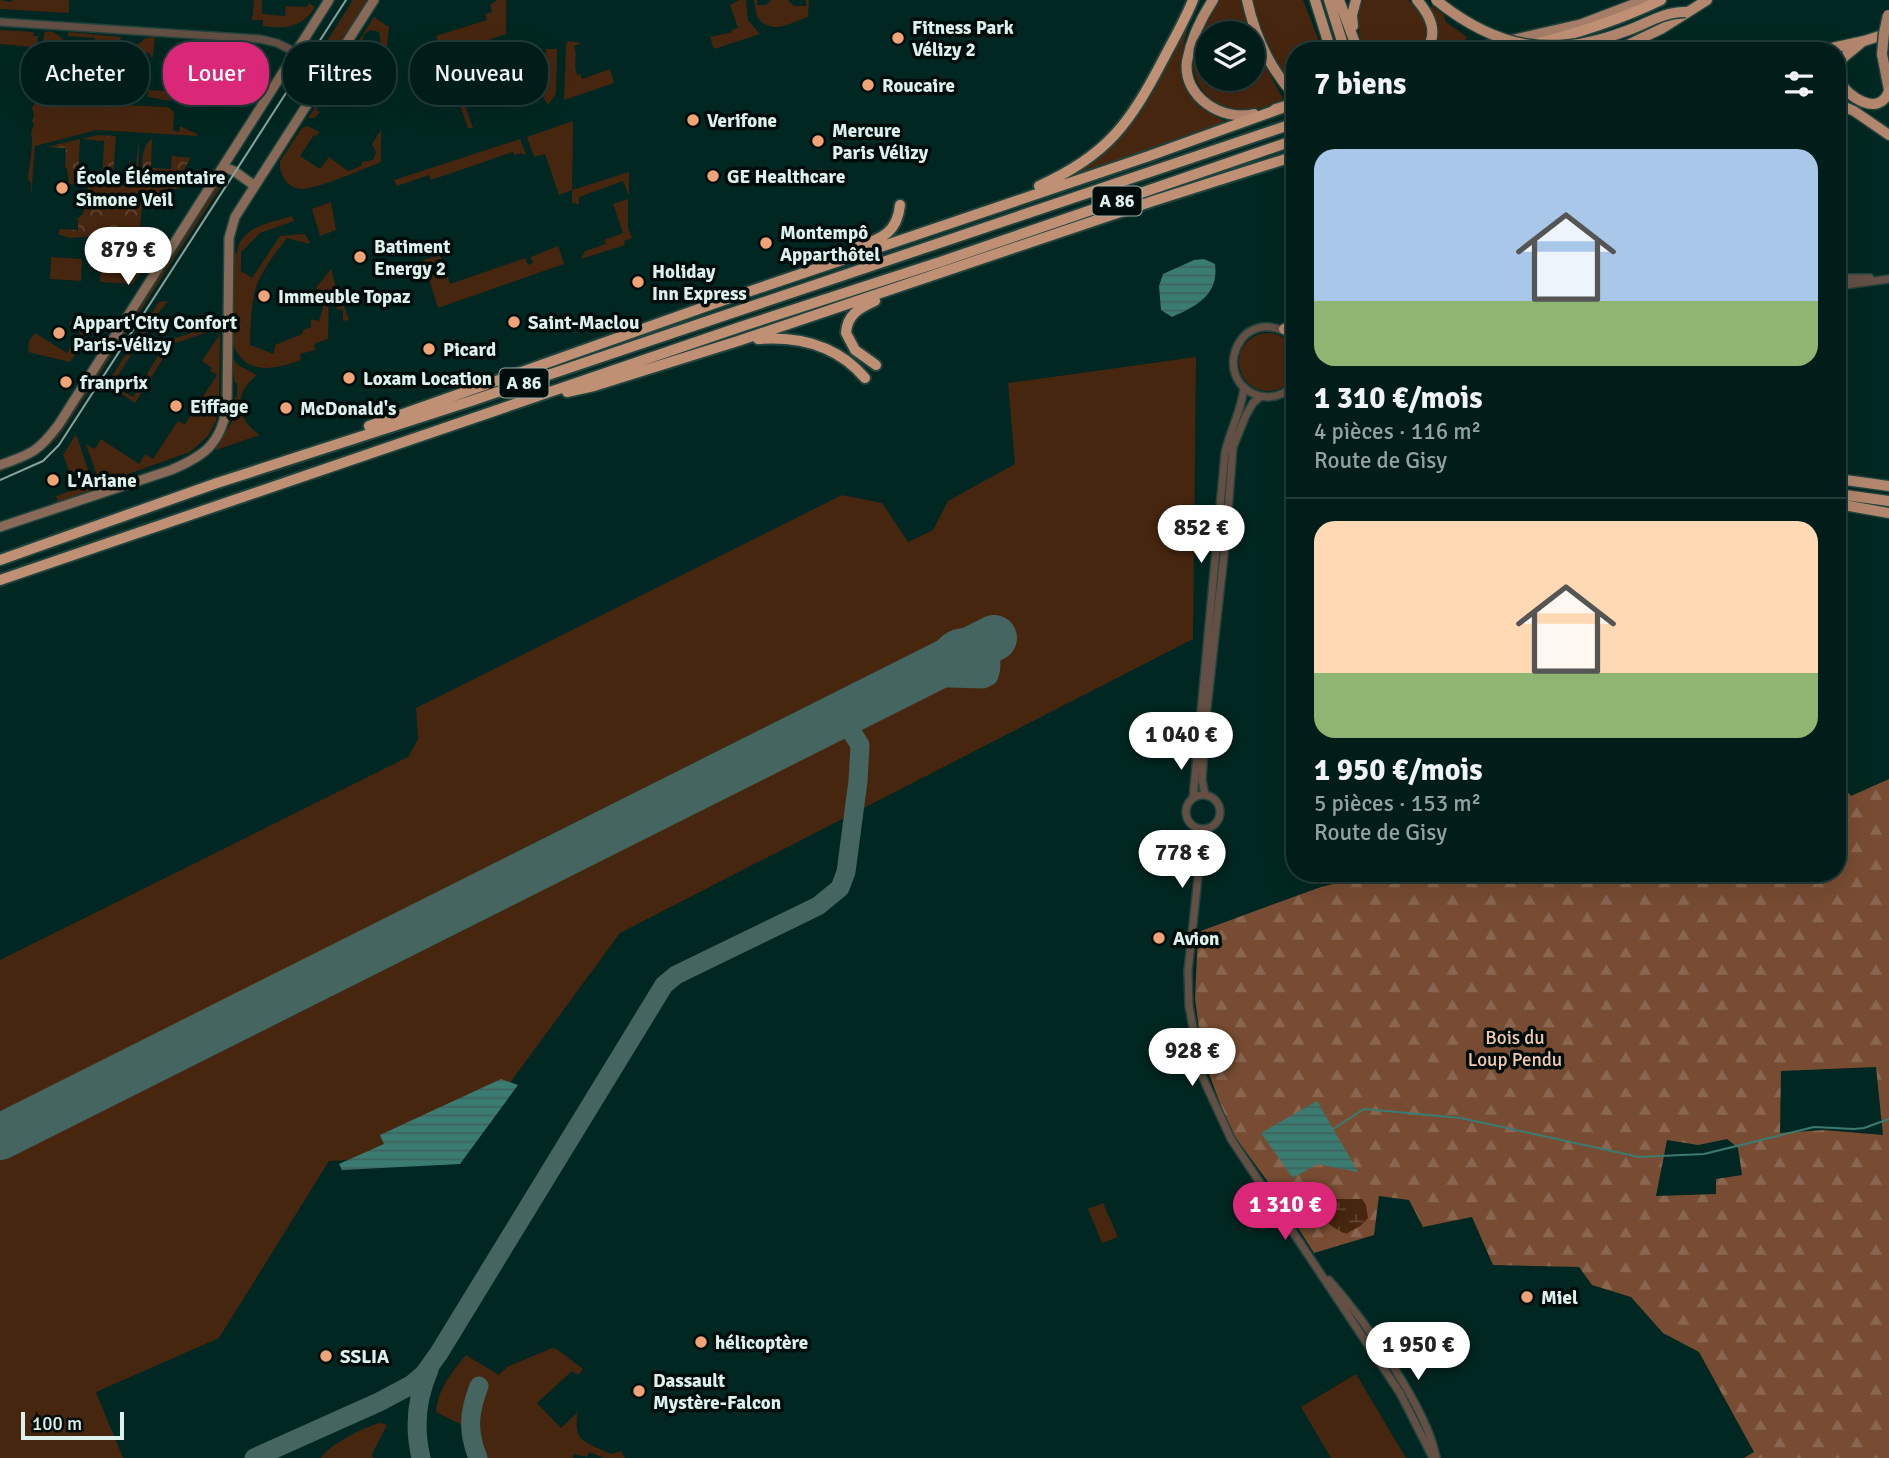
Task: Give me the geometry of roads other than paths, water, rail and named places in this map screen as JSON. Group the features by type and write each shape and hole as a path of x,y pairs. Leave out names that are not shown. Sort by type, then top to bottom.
{"highway":[{"path":"975,215 1069,172 1096,154 1116,135 1146,93 1193,0"},
{"path":"1213,0 1195,34 1187,63 1189,79 1197,93 1215,109 1236,117 1282,108"},
{"path":"1247,0 1256,34 1276,74 1286,86"},
{"path":"1309,0 1324,29"},
{"path":"1315,0 1328,42"},
{"path":"1329,0 1342,42"},
{"path":"1339,0 1355,42"},
{"path":"1356,0 1352,21 1356,42"},
{"path":"1416,0 1428,14 1432,27 1431,42"},
{"path":"1436,0 1463,21 1488,34 1512,42"},
{"path":"1542,42 1577,33 1661,0"},
{"path":"1634,42 1661,29 1707,0"},
{"path":"1591,42 1675,12 1686,12"},
{"path":"1846,45 1889,33"},
{"path":"1846,55 1864,41"},
{"path":"1846,90 1867,104 1883,101 1889,91"},
{"path":"309,452 347,434 654,324 1286,106"},
{"path":"1846,108 1889,135"},
{"name":"A 86","path":"0,560 309,452 484,397 1286,126"},
{"name":"A 86","path":"0,580 1286,143"},
{"path":"523,401 594,386 738,341 1286,159"},
{"path":"654,324 671,311 884,238 899,214 900,205"},
{"path":"876,365 848,342 846,328 850,317 869,304 938,275"},
{"path":"738,341 773,338 802,340 840,355 864,377"},
{"path":"1846,480 1889,486"},
{"path":"1846,495 1889,501"},
{"path":"1846,505 1889,513"}],"main road":[{"path":"302,42 329,0"},
{"path":"347,42 374,0"},
{"path":"1503,42 1582,24 1645,0"},
{"path":"1889,14 1882,54 1889,91"},
{"path":"0,465 34,453 59,424 283,71"},
{"path":"0,527 171,470 196,459 209,449 225,420 229,343 229,238 234,217 307,105"},
{"path":"223,167 234,171 255,186"}],"street":[{"path":"0,22 260,39 283,46"},
{"path":"1846,282 1889,279"},
{"path":"1193,798 1205,795 1217,802 1220,812 1217,823 1203,830 1191,825 1186,818 1186,808 1193,798 1225,453 1243,399 1244,387 1234,367 1234,353 1241,340 1259,327 1284,329"},
{"path":"1244,387 1261,396 1277,396 1286,391"},
{"path":"1205,795 1202,780 1206,717 1233,447 1246,415 1261,396"},
{"path":"1203,830 1188,971 1189,1006 1202,1076 1231,1139 1320,1270 1357,1315 1406,1391 1427,1430 1434,1458"}],"waterway":[{"path":"1333,1129 1364,1109 1461,1118 1639,1157 1704,1154 1814,1127 1864,1128 1889,1119"}],"tram line":[{"path":"0,480 43,461 59,445 346,0"}],"place":[{"name":"Fitness Park Vélizy 2","path":"898,38"},
{"name":"Roucaire","path":"868,85"},
{"name":"Verifone","path":"693,120"},
{"name":"Mercure Paris Vélizy","path":"818,141"},
{"name":"GE Healthcare","path":"713,176"},
{"name":"École Élémentaire Simone Veil","path":"62,188"},
{"name":"Montempô Apparthôtel","path":"766,243"},
{"name":"Batiment Energy 2","path":"360,257"},
{"name":"Holiday Inn Express","path":"638,282"},
{"name":"Immeuble Topaz","path":"264,296"},
{"name":"Saint-Maclou","path":"514,322"},
{"name":"Appart'City Confort Paris-Vélizy","path":"59,333"},
{"name":"Picard","path":"429,349"},
{"name":"Loxam Location","path":"349,378"},
{"name":"franprix","path":"66,382"},
{"name":"Eiffage","path":"176,406"},
{"name":"McDonald's","path":"286,408"},
{"name":"L'Ariane","path":"53,480"},
{"name":"Avion","path":"1159,938"},
{"name":"Miel","path":"1527,1297"},
{"name":"hélicoptère","path":"701,1342"},
{"name":"SSLIA","path":"326,1356"},
{"name":"Dassault Mystère-Falcon","path":"639,1391"}],"park label":[{"name":"Bois du Loup Pendu","path":"1515,1048"}]}
